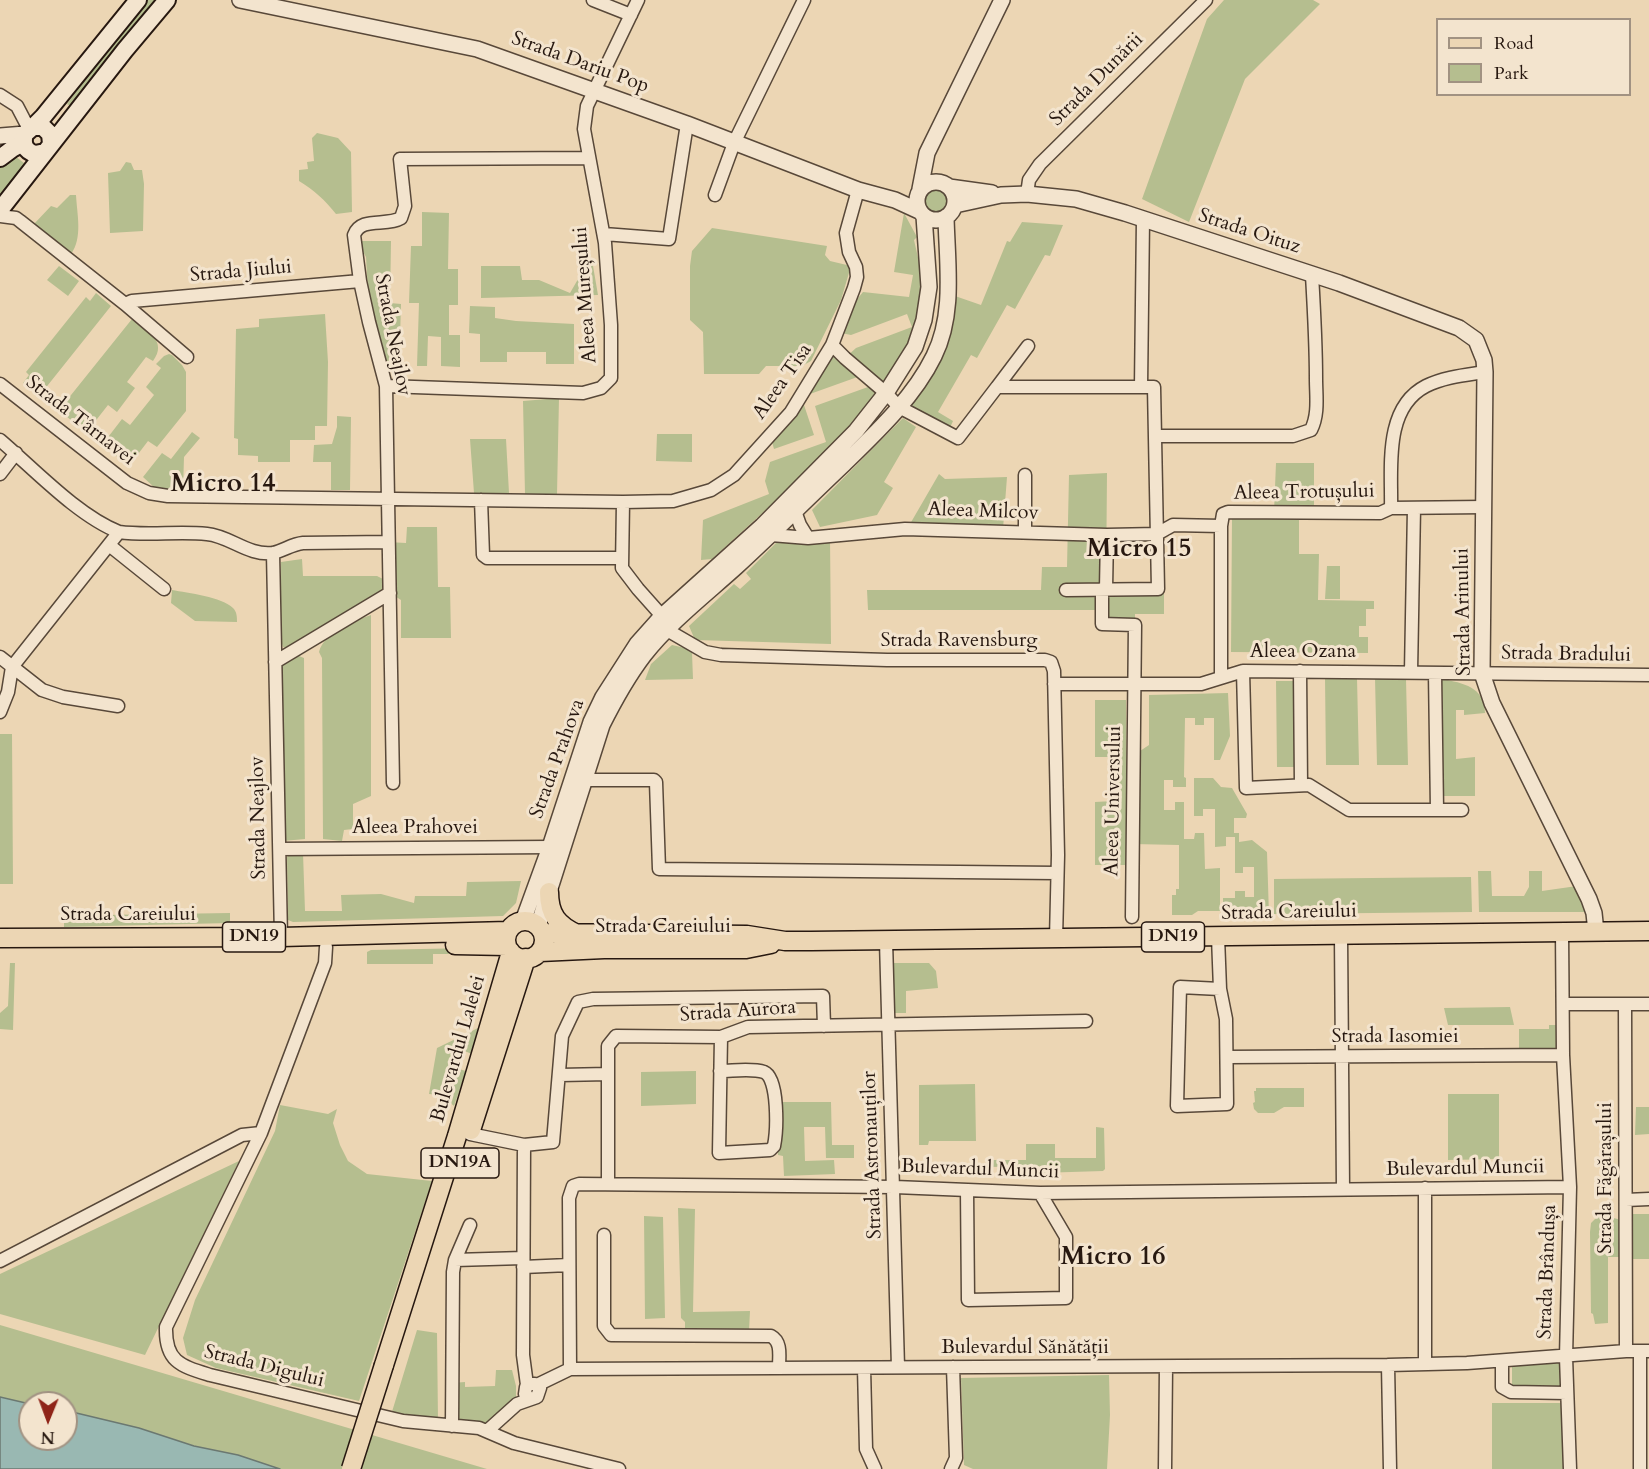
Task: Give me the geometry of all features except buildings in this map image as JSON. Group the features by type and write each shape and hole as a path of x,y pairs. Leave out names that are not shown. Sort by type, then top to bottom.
{"main road":[{"path":"0,158 43,117 137,0"},
{"path":"0,210 167,0"},
{"path":"27,133 38,126 47,130 50,134 48,148"},
{"path":"27,133 30,152 35,154 48,148"},
{"path":"549,892 553,917 565,928 579,935"},
{"name":"Strada Careiului","path":"0,949 469,946 579,935 747,935 785,941 886,941 1649,931"},
{"name":"Strada Careiului","path":"0,938 281,937 525,940 604,949 746,949 785,941"},
{"name":"Bulevardul Lalelei","path":"388,1366 502,981 525,940"},
{"name":"Bulevardul Lalelei","path":"388,1366 470,1134 525,940"},
{"path":"469,946 493,959 500,968 502,981"},
{"name":"DN19A","path":"351,1469 388,1366"},
{"name":"DN19A","path":"362,1469 388,1366"}],"street":[{"name":"Strada Dariu Pop","path":"240,0 477,49 687,124 858,189 896,200 920,203"},
{"path":"593,0 631,15"},
{"name":"Aleea Mureșului","path":"386,386 583,393 601,388 611,378 612,358 604,234 589,158 584,118 594,91 638,0"},
{"path":"715,195 734,143 804,0"},
{"name":"Strada Prahova","path":"525,940 550,847 584,742 603,697 637,644 664,623 766,531 856,431 886,393 915,347 924,320 929,287 920,203 927,153 1002,0"},
{"name":"Strada Dunării","path":"1027,194 1029,180 1040,164 1206,0"},
{"path":"0,95 17,106 27,133"},
{"path":"604,234 669,239 687,124"},
{"path":"0,136 27,133"},
{"path":"0,149 27,133"},
{"path":"927,153 955,199 951,211 939,220 931,220 920,203 924,185 944,184"},
{"name":"Strada Neajlov","path":"393,783 386,386 360,281 354,243 357,229 363,224 396,221 404,212 400,159 589,158"},
{"name":"Strada Oituz","path":"944,184 1001,195 1027,194 1076,199 1312,274 1447,323 1476,340"},
{"name":"Aleea Tisa","path":"388,498 673,501 711,490 734,475 791,412 832,345 856,277 856,267 849,252 846,233 858,189"},
{"name":"Strada Oituz","path":"951,211 1001,195"},
{"name":"Strada Prahova","path":"766,531 795,512 862,446 899,407 935,356 946,321 951,211"},
{"path":"0,216 16,218 125,304 187,357"},
{"path":"1141,387 1143,219"},
{"path":"1155,436 1293,436 1311,430 1316,420 1316,340 1312,274"},
{"name":"Strada Jiului","path":"125,304 132,301 360,281"},
{"name":"Strada Arinului","path":"1476,340 1484,360 1485,372 1482,673 1492,703 1589,899 1596,932"},
{"path":"832,345 899,407 958,438 1028,346"},
{"name":"Aleea Trotușului","path":"1391,508 1393,435 1399,417 1409,400 1424,387 1437,381 1485,372"},
{"name":"Strada Târnavei","path":"0,384 127,483 149,493 168,496 388,498"},
{"path":"997,387 1154,387 1158,589 1066,591"},
{"path":"0,440 74,504 108,528 119,532 209,534 250,550 273,553 291,544 388,542"},
{"path":"0,474 16,453"},
{"path":"1025,475 1025,532"},
{"path":"481,500 483,555 487,558 622,558"},
{"path":"623,502 622,568 664,623"},
{"name":"Aleea Trotușului","path":"1157,534 1173,525 1221,526 1223,514 1228,512 1380,513 1391,508 1484,507"},
{"path":"1412,672 1414,508"},
{"path":"795,512 808,538"},
{"path":"1221,526 1221,677"},
{"name":"Aleea Milcov","path":"766,531 808,538 905,530 1157,534"},
{"path":"0,712 8,692 12,667 119,532"},
{"path":"1104,589 1107,535"},
{"path":"109,545 164,589"},
{"name":"Strada Neajlov","path":"273,553 281,937"},
{"name":"Aleea Universului","path":"1104,589 1102,624 1135,625 1132,917"},
{"path":"275,662 390,593"},
{"name":"Strada Prahova","path":"525,940 549,892 602,725 664,623"},
{"name":"Strada Ravensburg","path":"664,623 705,652 721,655 887,660 1045,660 1051,662 1054,684 1056,939"},
{"path":"0,657 42,690 63,697 118,706"},
{"path":"1243,671 1246,788 1309,785 1349,810 1462,810"},
{"name":"Aleea Ozana","path":"1054,684 1201,684 1243,671 1482,673"},
{"path":"1300,671 1301,785"},
{"path":"1435,673 1437,810"},
{"name":"Strada Bradului","path":"1482,673 1649,675"},
{"path":"583,780 654,780 656,782 659,869 1057,873"},
{"name":"Aleea Prahovei","path":"280,849 550,847"},
{"name":"Strada Brândușa","path":"1562,932 1563,1055 1570,1187 1566,1357 1570,1469"},
{"path":"1341,936 1343,1189"},
{"path":"1218,937 1220,989 1226,1018 1227,1104 1177,1106 1180,987 1220,989"},
{"name":"Strada Astronauților","path":"886,941 895,1186 898,1367"},
{"name":"Strada Digului","path":"326,947 325,963 261,1133 166,1327 165,1341 171,1356 182,1366 210,1375 404,1421 452,1426"},
{"path":"470,1134 524,1145 553,1143 562,1036 578,1002 592,999 823,996 824,1026"},
{"path":"1563,1004 1649,1004"},
{"name":"Strada Făgărașului","path":"1625,1004 1626,1351"},
{"name":"Strada Aurora","path":"608,1184 608,1046 616,1036 721,1037 748,1027 1086,1021"},
{"path":"720,1071 764,1072 770,1077 775,1089 774,1146 770,1150 719,1152 720,1071 721,1037"},
{"name":"Strada Iasomiei","path":"1228,1057 1563,1055"},
{"path":"560,1075 608,1074"},
{"path":"0,1261 242,1135 261,1133"},
{"path":"524,1145 523,1355 531,1387"},
{"name":"Bulevardul Muncii","path":"570,1369 570,1191 573,1186 579,1184 895,1186 1040,1193 1570,1187"},
{"path":"1425,1188 1425,1363"},
{"path":"967,1190 968,1300 1066,1298 1066,1237 1040,1193"},
{"path":"1626,1200 1649,1199"},
{"path":"470,1225 454,1260 452,1426 469,1426 514,1443 619,1469"},
{"path":"604,1235 604,1326 611,1335 771,1336 778,1344 779,1367"},
{"path":"454,1260 569,1265"},
{"path":"1640,1469 1644,1351"},
{"name":"Bulevardul Sănătății","path":"487,1431 517,1404 531,1387 570,1369 1388,1365 1502,1361 1644,1351"},
{"path":"1502,1361 1502,1387 1505,1390 1567,1394"},
{"path":"1388,1365 1390,1469"},
{"path":"951,1469 956,1458 953,1367"},
{"path":"1165,1469 1166,1367"},
{"path":"864,1368 866,1449 875,1469"}],"green space":[{"path":"144,0 165,0 77,110 67,104"},
{"path":"1224,0 1313,0 1320,4 1245,79 1189,222 1142,199 1207,19"},
{"path":"317,133 338,138 351,152 352,212 336,214 328,204 299,181 299,170 308,169 307,162 314,161 312,138"},
{"path":"10,152 29,167 0,202 0,165"},
{"path":"126,162 131,163 134,170 142,170 143,231 110,233 108,173 120,171"},
{"path":"936,187 946,191 950,201 946,211 936,215 926,211 922,201 926,191"},
{"path":"70,195 76,195 78,226 77,241 71,254 34,224 51,206 57,208"},
{"path":"422,212 449,213 448,269 458,269 458,305 449,305 449,335 460,335 460,367 441,366 441,337 428,336 427,366 417,366 419,303 409,303 411,246 422,246"},
{"path":"904,213 917,237 914,240 919,262 928,262 924,320 891,387 866,378 876,393 827,454 712,559 701,560 703,520 769,494 765,481 770,462 826,442 815,406 868,387 863,375 810,394 832,351 845,358 856,348 912,327 907,314 851,335 841,333 853,304 863,292 909,297 913,275 894,272"},
{"path":"1022,222 1063,225 1050,256 1045,255 1015,309 1007,305 977,358 971,355 938,412 953,421 948,432 913,410 912,398 931,376 942,356 950,336 955,296 981,305 1007,241 1010,242"},
{"path":"712,228 827,246 825,255 830,261 851,266 841,300 811,361 802,366 766,366 759,374 704,374 703,332 690,320 690,266 692,251"},
{"path":"361,241 391,241 390,303 401,304 399,372 385,372 368,293 366,257 361,248"},
{"path":"585,261 593,266 598,295 481,298 481,266 520,266 522,280 539,280 570,293 581,274"},
{"path":"59,266 79,281 68,296 47,280"},
{"path":"96,293 111,306 40,395 23,383 29,375 26,372 86,297 90,301"},
{"path":"470,306 495,307 495,318 574,324 574,364 546,364 546,352 507,352 507,362 480,362 480,334 469,333"},
{"path":"325,314 328,362 327,426 315,426 315,440 290,440 290,462 258,462 258,456 238,455 238,439 234,438 236,329 259,327 259,319"},
{"path":"132,319 154,337 157,342 157,354 153,361 146,357 127,382 135,388 117,412 108,405 86,433 59,410"},
{"path":"169,354 182,365 186,372 186,411 157,447 148,441 129,466 102,445 122,419 130,425 154,395 146,387 161,368 156,364"},
{"path":"559,398 557,494 525,494 523,401"},
{"path":"803,402 814,435 774,449 771,438"},
{"path":"337,416 351,417 350,490 331,490 331,462 313,462 314,445 332,444 337,427"},
{"path":"903,418 916,427 884,482 893,488 877,515 820,527 812,510"},
{"path":"192,432 200,438 184,457 183,490 155,488 143,477 162,453 171,459"},
{"path":"657,434 692,434 692,462 656,461"},
{"path":"470,439 506,439 509,493 474,493"},
{"path":"1276,463 1314,463 1314,512 1274,512"},
{"path":"1107,473 1106,589 1164,589 1164,614 1135,614 1135,625 1102,624 1101,610 868,610 867,590 1041,590 1042,567 1067,567 1069,475"},
{"path":"939,474 945,479 1007,477 1003,529 910,524"},
{"path":"1232,517 1299,517 1299,554 1319,554 1318,600 1374,601 1374,609 1366,609 1366,626 1359,626 1359,637 1368,637 1368,653 1231,652"},
{"path":"407,527 437,527 438,587 450,587 451,638 401,638 401,600 390,593 388,542 406,543"},
{"path":"830,537 831,644 695,640 689,626 734,584 740,589 751,579 746,573 780,539"},
{"path":"302,559 303,576 377,576 383,579 383,597 292,650 283,647 280,637 281,562"},
{"path":"1327,566 1340,566 1340,599 1325,599"},
{"path":"172,590 204,596 228,604 235,611 237,622 195,621 171,603"},
{"path":"371,615 371,796 353,804 353,829 344,830 342,841 323,839 322,658 319,652 333,633"},
{"path":"672,645 685,648 692,653 693,679 645,680 651,664"},
{"path":"299,656 304,658 305,839 283,841 280,665 287,659"},
{"path":"1325,678 1357,678 1359,765 1326,765"},
{"path":"1375,678 1406,679 1408,765 1377,765"},
{"path":"1442,679 1458,682 1471,688 1477,692 1484,704 1485,713 1464,715 1464,710 1456,710 1456,759 1475,757 1475,796 1443,796"},
{"path":"1276,681 1300,681 1301,767 1277,767"},
{"path":"1228,693 1230,736 1220,760 1214,760 1214,718 1204,718 1204,725 1195,725 1195,718 1185,718 1184,777 1186,787 1173,787 1173,780 1164,780 1164,810 1175,810 1175,802 1184,802 1184,839 1194,839 1195,833 1204,833 1205,869 1220,868 1220,911 1198,911 1192,915 1172,915 1172,895 1176,895 1176,889 1179,889 1179,845 1133,844 1134,755 1149,745 1149,695"},
{"path":"1095,700 1126,700 1127,865 1095,865 1095,802 1114,801 1114,757 1095,757"},
{"path":"0,734 12,734 13,884 0,884"},
{"path":"1194,778 1213,778 1221,787 1232,788 1247,814 1246,818 1234,818 1234,833 1239,833 1239,842 1252,840 1267,852 1269,916 1236,916 1223,911 1223,898 1235,898 1235,891 1245,891 1245,897 1254,897 1254,867 1243,867 1243,873 1235,873 1235,837 1226,837 1226,846 1215,847 1215,809 1203,809 1203,816 1194,816"},
{"path":"292,852 303,853 305,911 342,911 341,895 381,894 414,903 415,896 466,896 467,882 521,881 516,903 503,916 293,922 288,920 287,857"},
{"path":"1478,871 1491,871 1492,896 1524,896 1529,887 1529,871 1542,871 1542,891 1577,886 1589,912 1479,912"},
{"path":"1471,877 1472,912 1274,914 1274,879"},
{"path":"230,913 230,923 64,927 64,921 105,921 104,915"},
{"path":"472,948 472,954 433,954 433,964 367,964 367,952 371,950"},
{"path":"10,963 15,963 13,1030 0,1029 0,1013 8,1006"},
{"path":"892,963 929,963 936,971 938,988 906,991 906,1013 893,1013"},
{"path":"1510,1007 1514,1025 1448,1025 1444,1008"},
{"path":"1549,1025 1557,1025 1557,1055 1519,1056 1519,1029 1549,1029"},
{"path":"478,1028 472,1054 462,1050 455,1068 466,1071 454,1106 441,1095 429,1094 437,1048"},
{"path":"696,1071 696,1104 641,1106 641,1072"},
{"path":"975,1084 976,1141 929,1141 928,1145 919,1145 919,1085"},
{"path":"1256,1088 1304,1088 1304,1107 1284,1107 1274,1113 1258,1113 1253,1103"},
{"path":"1448,1094 1499,1094 1499,1159 1448,1160"},
{"path":"778,1102 831,1102 832,1145 854,1145 854,1158 826,1158 825,1127 804,1127 805,1161 834,1160 835,1174 784,1176 783,1156 778,1155"},
{"path":"280,1105 328,1114 337,1109 333,1123 340,1145 348,1161 367,1174 432,1181 359,1401 216,1368 187,1355 183,1338 195,1300 275,1131"},
{"path":"1636,1107 1649,1107 1649,1134 1635,1135"},
{"path":"1096,1127 1104,1128 1105,1169 1103,1171 1039,1173 1039,1166 988,1167 988,1160 1026,1160 1026,1144 1055,1144 1055,1158 1096,1158"},
{"path":"239,1161 145,1355 0,1314 0,1274"},
{"path":"678,1208 695,1209 693,1312 750,1311 749,1331 685,1331 685,1322 681,1318"},
{"path":"1629,1214 1649,1214 1649,1259 1629,1259"},
{"path":"644,1216 663,1217 665,1318 645,1319"},
{"path":"1597,1217 1621,1220 1621,1257 1608,1257 1608,1323 1595,1324 1591,1313 1590,1232 1591,1223"},
{"path":"0,1325 487,1469 0,1469"},
{"path":"417,1330 437,1333 438,1421 391,1415"},
{"path":"1560,1363 1562,1386 1512,1385 1512,1365"},
{"path":"496,1370 512,1370 516,1386 516,1400 488,1426 452,1422 452,1383 465,1382 465,1387 495,1386"},
{"path":"1109,1375 1110,1415 1107,1469 973,1469 964,1465 961,1378"},
{"path":"1492,1403 1564,1403 1566,1469 1492,1469"}],"water":[{"path":"0,1397 18,1401 18,1451 78,1451 78,1413 139,1428 194,1446 238,1455 280,1469 0,1469"}],"district":[{"name":"Micro 14","path":"223,485"},
{"name":"Micro 15","path":"1139,550"},
{"name":"Micro 16","path":"1113,1258"}]}
